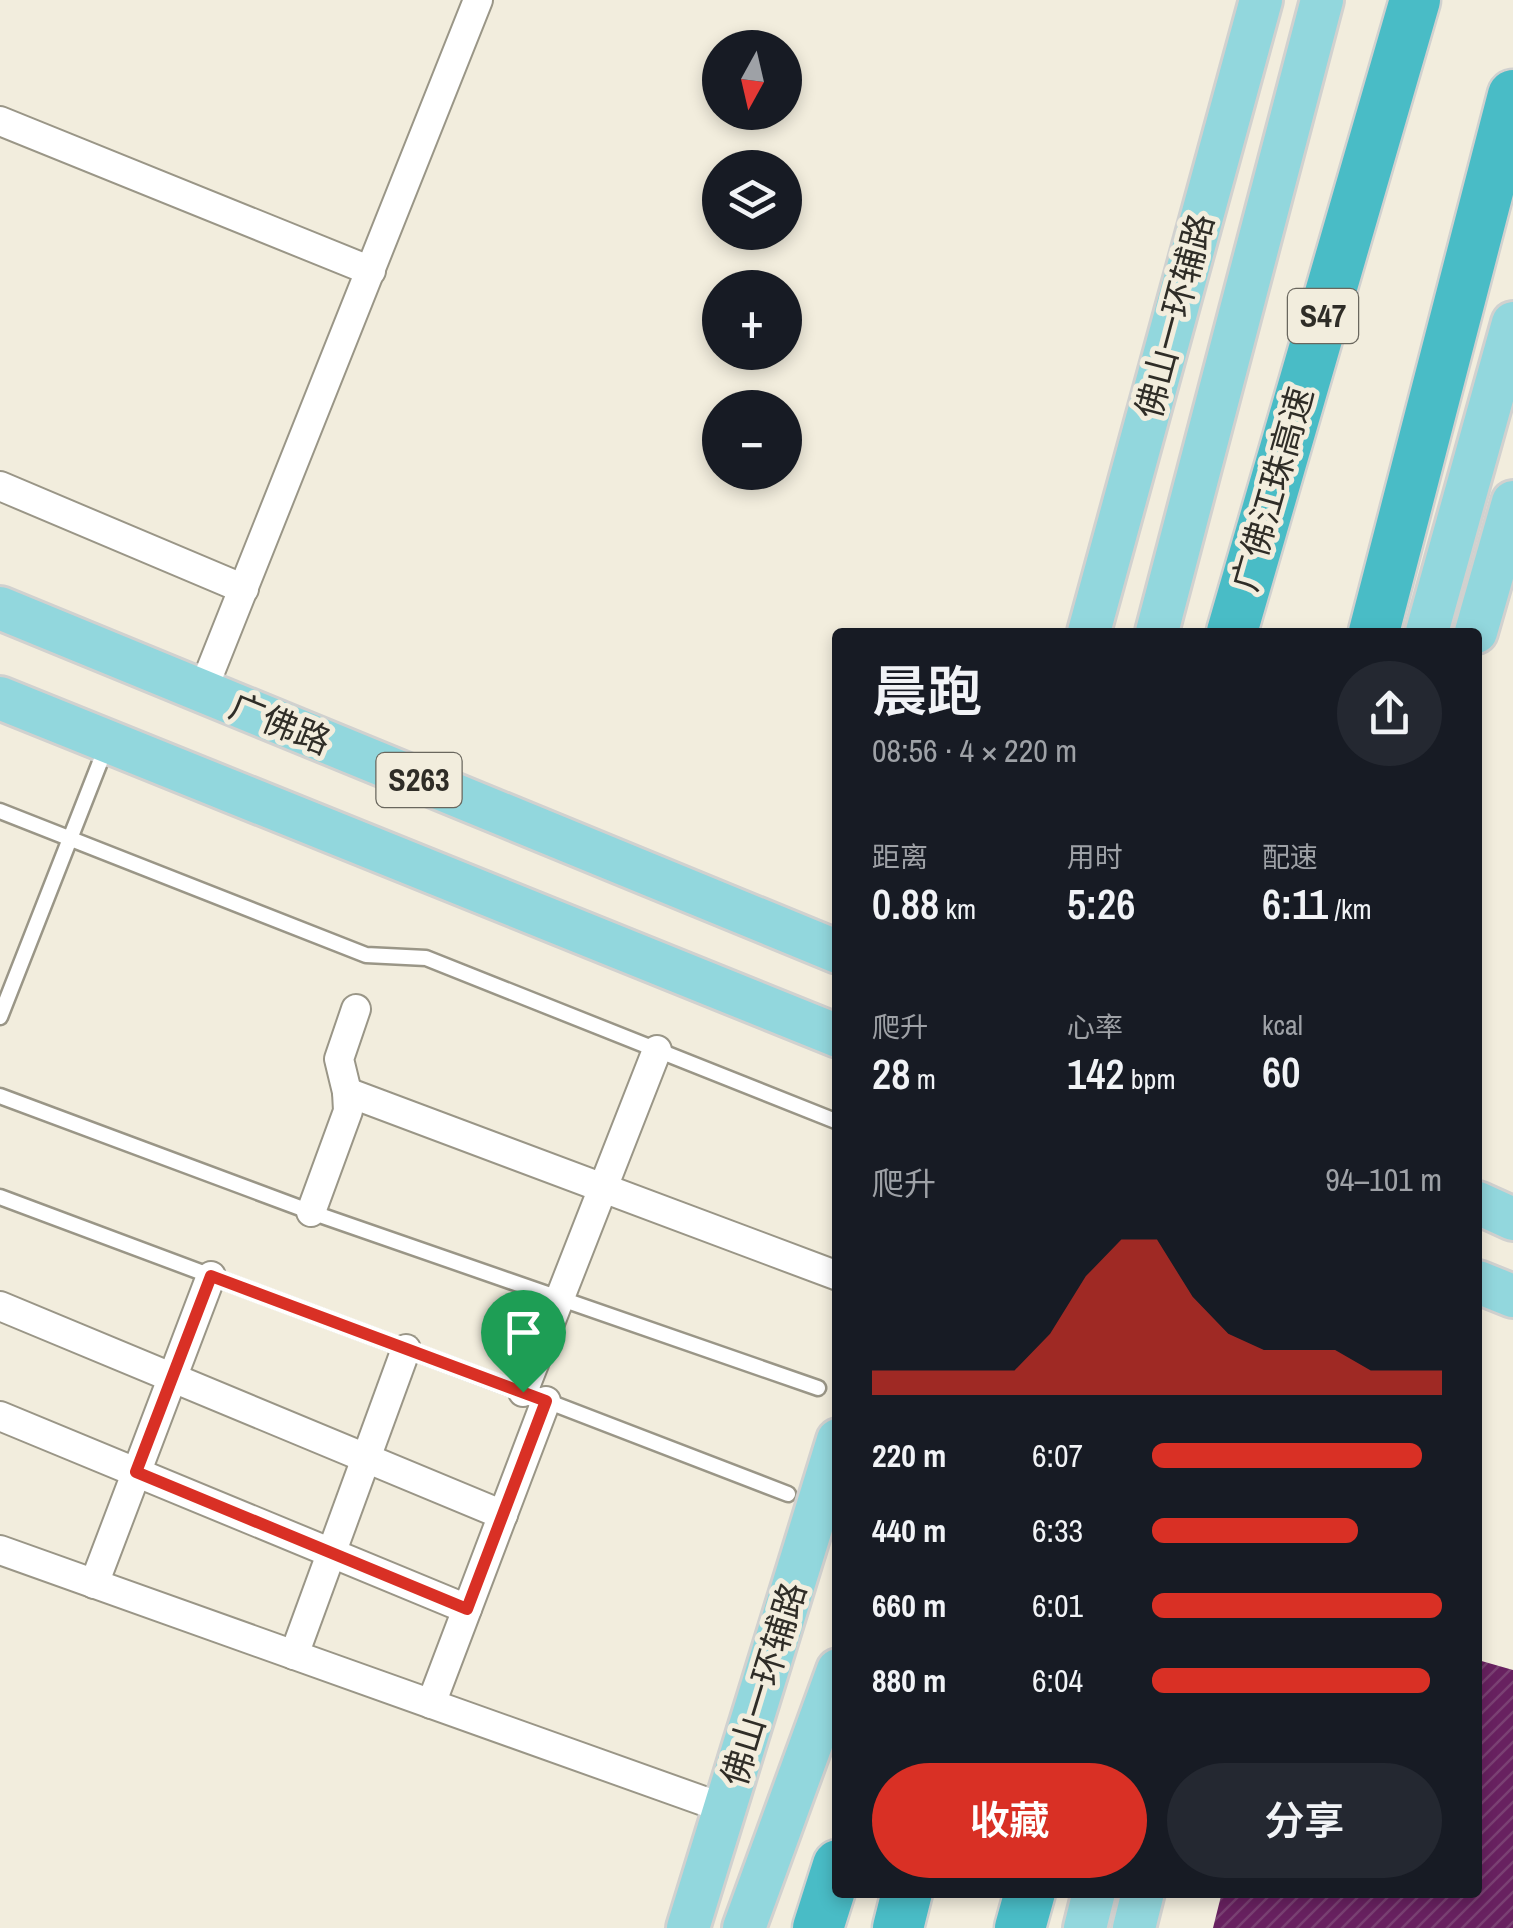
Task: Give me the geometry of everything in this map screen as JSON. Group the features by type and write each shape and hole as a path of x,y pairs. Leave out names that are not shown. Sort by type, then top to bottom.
{"highway":[{"name":"广佛江珠高速","path":"1233,628 1415,0"},
{"path":"1375,628 1513,95"},
{"path":"818,1928 832,1884"}],"main road":[{"name":"佛山一环辅路","path":"1090,628 1262,0"},
{"name":"佛山一环辅路","path":"1158,628 1322,0"},
{"path":"1428,628 1513,323"},
{"path":"1477,628 1513,502"},
{"name":"广佛路","path":"0,608 832,950"},
{"name":"S263","path":"0,698 832,1034"},
{"path":"1482,1205 1513,1219"},
{"path":"1482,1284 1513,1296"},
{"name":"佛山一环辅路","path":"688,1928 832,1460"},
{"name":"佛山一环辅路","path":"751,1912 832,1687"},
{"path":"1085,1928 1092,1898"},
{"path":"1134,1928 1142,1898"}],"street":[{"path":"202,692 478,0"},
{"path":"0,121 370,271"},
{"path":"0,486 244,589"},
{"path":"311,1212 348,1111 339,1059 356,1009"},
{"path":"431,1704 503,1515 560,1298 657,1050"},
{"path":"347,1092 832,1274"},
{"path":"94,1584 211,1276"},
{"path":"0,1306 503,1515"},
{"path":"294,1655 406,1349"},
{"path":"0,1416 467,1609"},
{"path":"0,1550 726,1808"}],"lane":[{"path":"0,1017 108,742"},
{"path":"0,810 366,955 426,958 832,1120"},
{"path":"0,1096 311,1212 818,1388"},
{"path":"0,1197 788,1494"}],"building":[{"path":"1482,1661 1513,1670 1513,1928 1213,1928 1220,1898 1482,1898"}],"route":[{"path":"211,1276 523,1392 546,1401 467,1609 136,1472 211,1276"}]}
